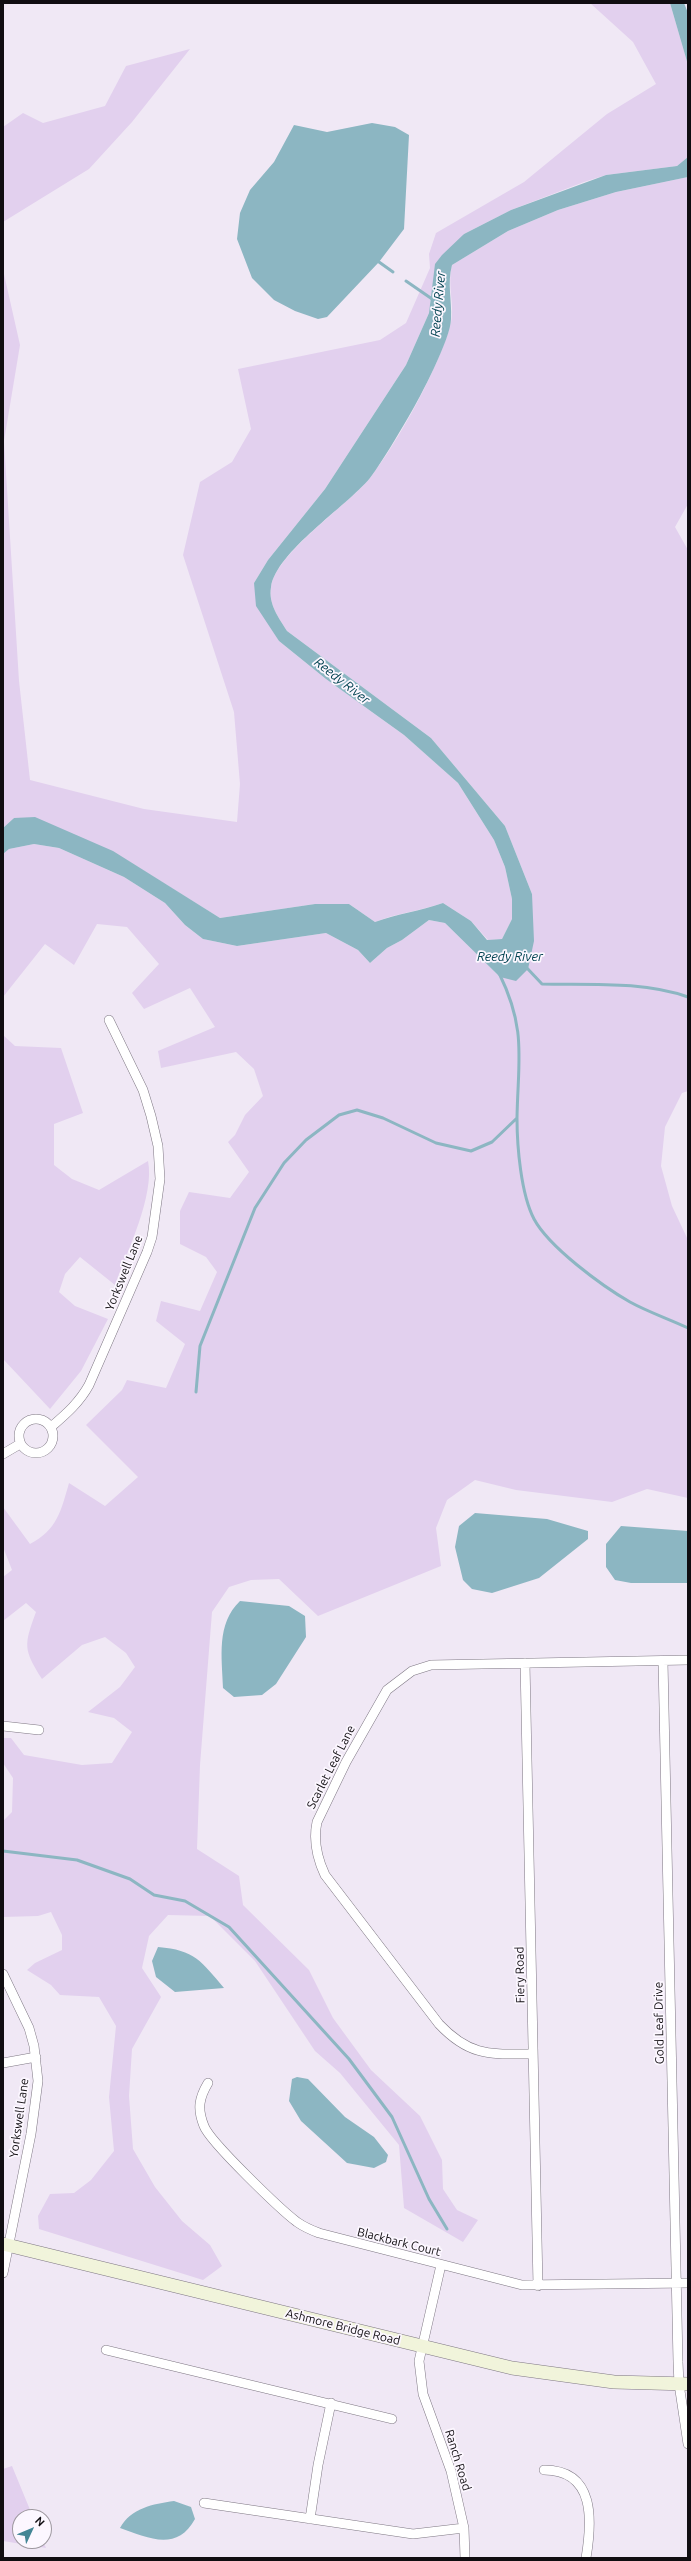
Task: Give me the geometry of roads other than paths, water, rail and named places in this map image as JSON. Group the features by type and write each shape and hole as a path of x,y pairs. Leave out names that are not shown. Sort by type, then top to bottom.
{"main road":[{"name":"Ashmore Bridge Road","path":"6,2245 422,2347 547,2374 614,2382 683,2384"}],"street":[{"name":"Yorkswell Lane","path":"51,1427 69,1412 89,1385 147,1252 156,1212 160,1179 158,1146 151,1116 143,1090 109,1020"},
{"path":"37,1419 51,1427 53,1439 49,1447 43,1452 32,1454 20,1444 19,1431 26,1422 37,1419"},
{"path":"3,1454 20,1444"},
{"name":"Scarlet Leaf Lane","path":"533,2054 489,2054 477,2052 450,2035 325,1875 317,1856 315,1842 317,1822 376,1707 392,1684 412,1671 431,1665 688,1660"},
{"name":"Gold Leaf Drive","path":"664,1661 676,2283 688,2444"},
{"name":"Fiery Road","path":"525,1663 538,2286"},
{"path":"3,1726 39,1730"},
{"name":"Yorkswell Lane","path":"3,1974 29,2028 36,2057 38,2081 31,2134 6,2245 3,2273"},
{"path":"3,2063 36,2057"},
{"name":"Blackbark Court","path":"208,2083 199,2098 200,2112 204,2128 217,2143 296,2221 319,2234 522,2285 538,2286 688,2282"},
{"name":"Ranch Road","path":"441,2265 419,2361 423,2394 444,2447 464,2528 465,2558"},
{"path":"106,2350 392,2419"},
{"path":"310,2519 318,2465 331,2404"},
{"path":"544,2470 565,2474 573,2480 586,2496 591,2521 586,2558"},
{"path":"204,2503 413,2534 464,2528"}],"water":[{"path":"670,3 684,3 688,13 688,65"},
{"path":"372,123 395,127 409,135 404,229 379,262 327,317 318,319 295,311 274,300 252,278 237,239 240,213 250,190 274,162 294,125 327,132"},
{"name":"Reedy River","path":"688,157 688,177 616,192 558,210 508,231 452,265 450,279 450,328 441,353 414,407 370,478 285,559 276,573 271,587 270,593 273,605 287,631 431,738 505,826 532,894 534,941 528,969 516,981 500,977 445,923 429,920 402,940 387,948 370,963 358,950 326,933 237,946 203,939 185,925 165,903 124,877 59,848 34,844 9,849 3,854 3,828 14,818 35,817 113,851 220,918 315,904 349,904 375,922 443,903 471,921 487,940 502,939 512,919 512,899 505,867 494,840 458,783 404,735 326,679 279,641 256,606 254,583 268,560 325,489 406,365 429,313 435,264 442,255 464,234 511,210 606,175 677,166"},
{"path":"475,1513 547,1519 588,1531 588,1539 539,1578 492,1593 472,1589 463,1580 455,1547 459,1526"},
{"path":"621,1526 688,1531 688,1583 631,1583 615,1580 606,1567 606,1544"},
{"path":"240,1601 289,1606 305,1616 306,1637 276,1684 262,1695 234,1697 223,1688 222,1642 224,1630 232,1610"},
{"path":"158,1947 181,1951 196,1958 224,1988 175,1992 156,1977 152,1961"},
{"path":"297,2077 308,2079 345,2117 374,2137 388,2155 386,2162 374,2168 347,2163 301,2121 289,2101 292,2079"},
{"path":"174,2501 191,2507 195,2519 188,2529 180,2536 161,2540 120,2528 136,2511"}],"waterway":[{"path":"379,262 393,272"},
{"path":"406,281 435,301"},
{"path":"526,967 542,984 635,986 653,988 688,997"},
{"path":"499,973 514,1011 517,1028 519,1045 517,1118 519,1156 526,1197 534,1219 551,1242 577,1265 605,1286 637,1306 688,1328"},
{"path":"196,1392 200,1346 255,1208 284,1163 306,1140 339,1115 357,1110 383,1118 436,1143 471,1151 492,1142 517,1118"},
{"path":"3,1851 77,1860 130,1879 154,1895 185,1901 229,1927 349,2059 392,2117 429,2199 447,2229"}]}
